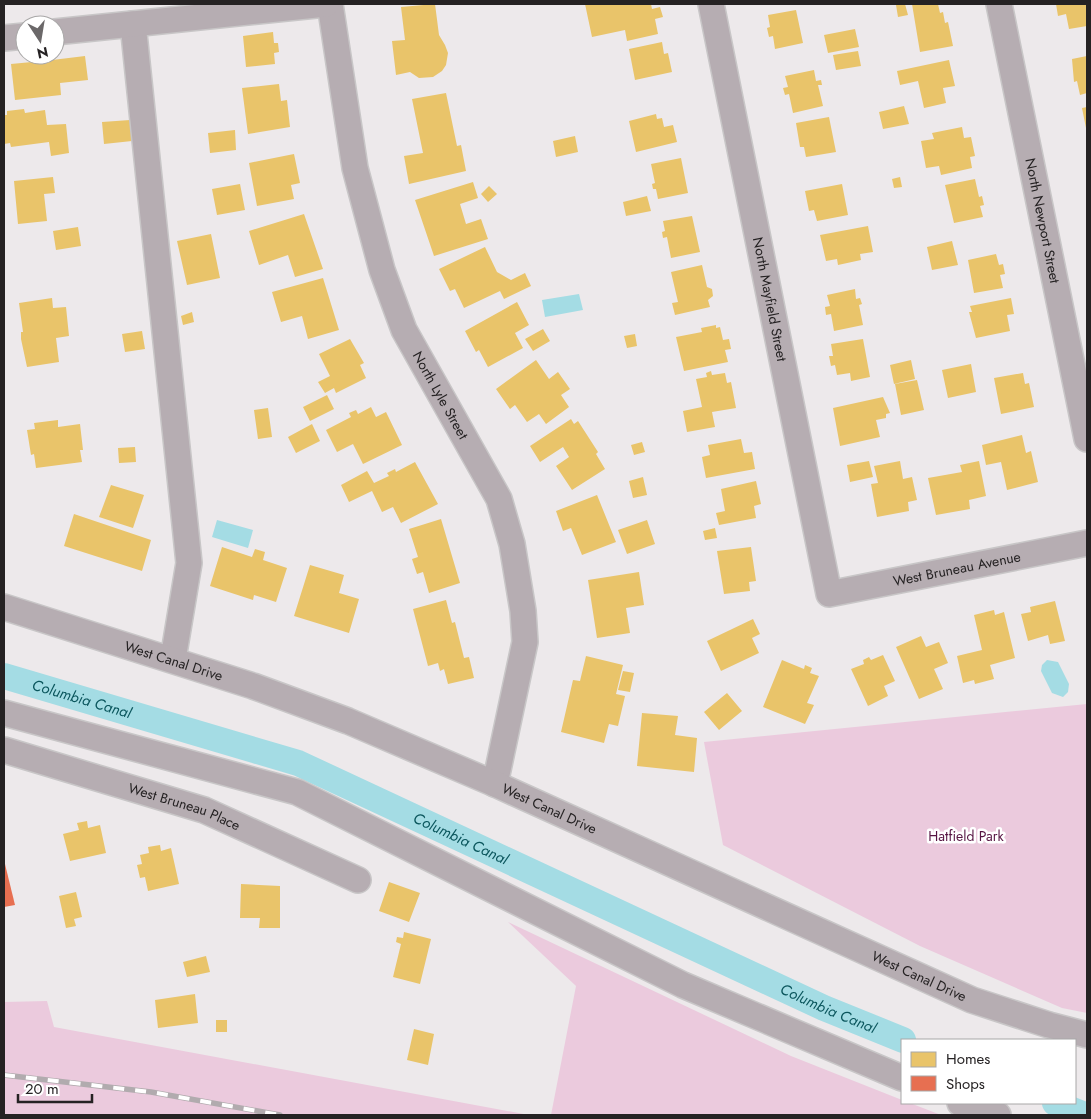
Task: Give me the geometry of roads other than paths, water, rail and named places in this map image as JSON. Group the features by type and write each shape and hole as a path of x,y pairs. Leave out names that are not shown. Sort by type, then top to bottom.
{"street":[{"path":"65,31 326,4"},
{"name":"North Lyle Street","path":"330,4 355,168 382,270 404,330 499,500 512,544 524,611 525,642 495,784"},
{"name":"North Mayfield Street","path":"711,4 828,594"},
{"name":"North Newport Street","path":"999,4 1087,439"},
{"path":"133,24 189,563 172,659"},
{"name":"West Bruneau Avenue","path":"828,594 1087,543"},
{"name":"West Canal Drive","path":"4,607 172,659 303,704 495,784 972,1000 1087,1035"},
{"path":"4,713 297,792 683,985 901,1078"},
{"name":"West Bruneau Place","path":"4,750 204,810 358,880"},
{"path":"963,1104 998,1115"}],"water":[{"path":"579,294 583,310 545,317 542,300"},
{"path":"217,520 253,530 248,548 212,537"},
{"path":"1047,660 1058,662 1069,684 1068,692 1063,697 1052,693 1041,671 1042,665"}],"waterway":[{"name":"Columbia Canal","path":"4,676 298,763 824,1008 901,1039"},
{"name":"Columbia Canal","path":"1058,1104 1085,1115"}],"railway":[{"path":"4,1075 151,1092 280,1115"}],"park label":[{"name":"Hatfield Park","path":"966,836"}]}
